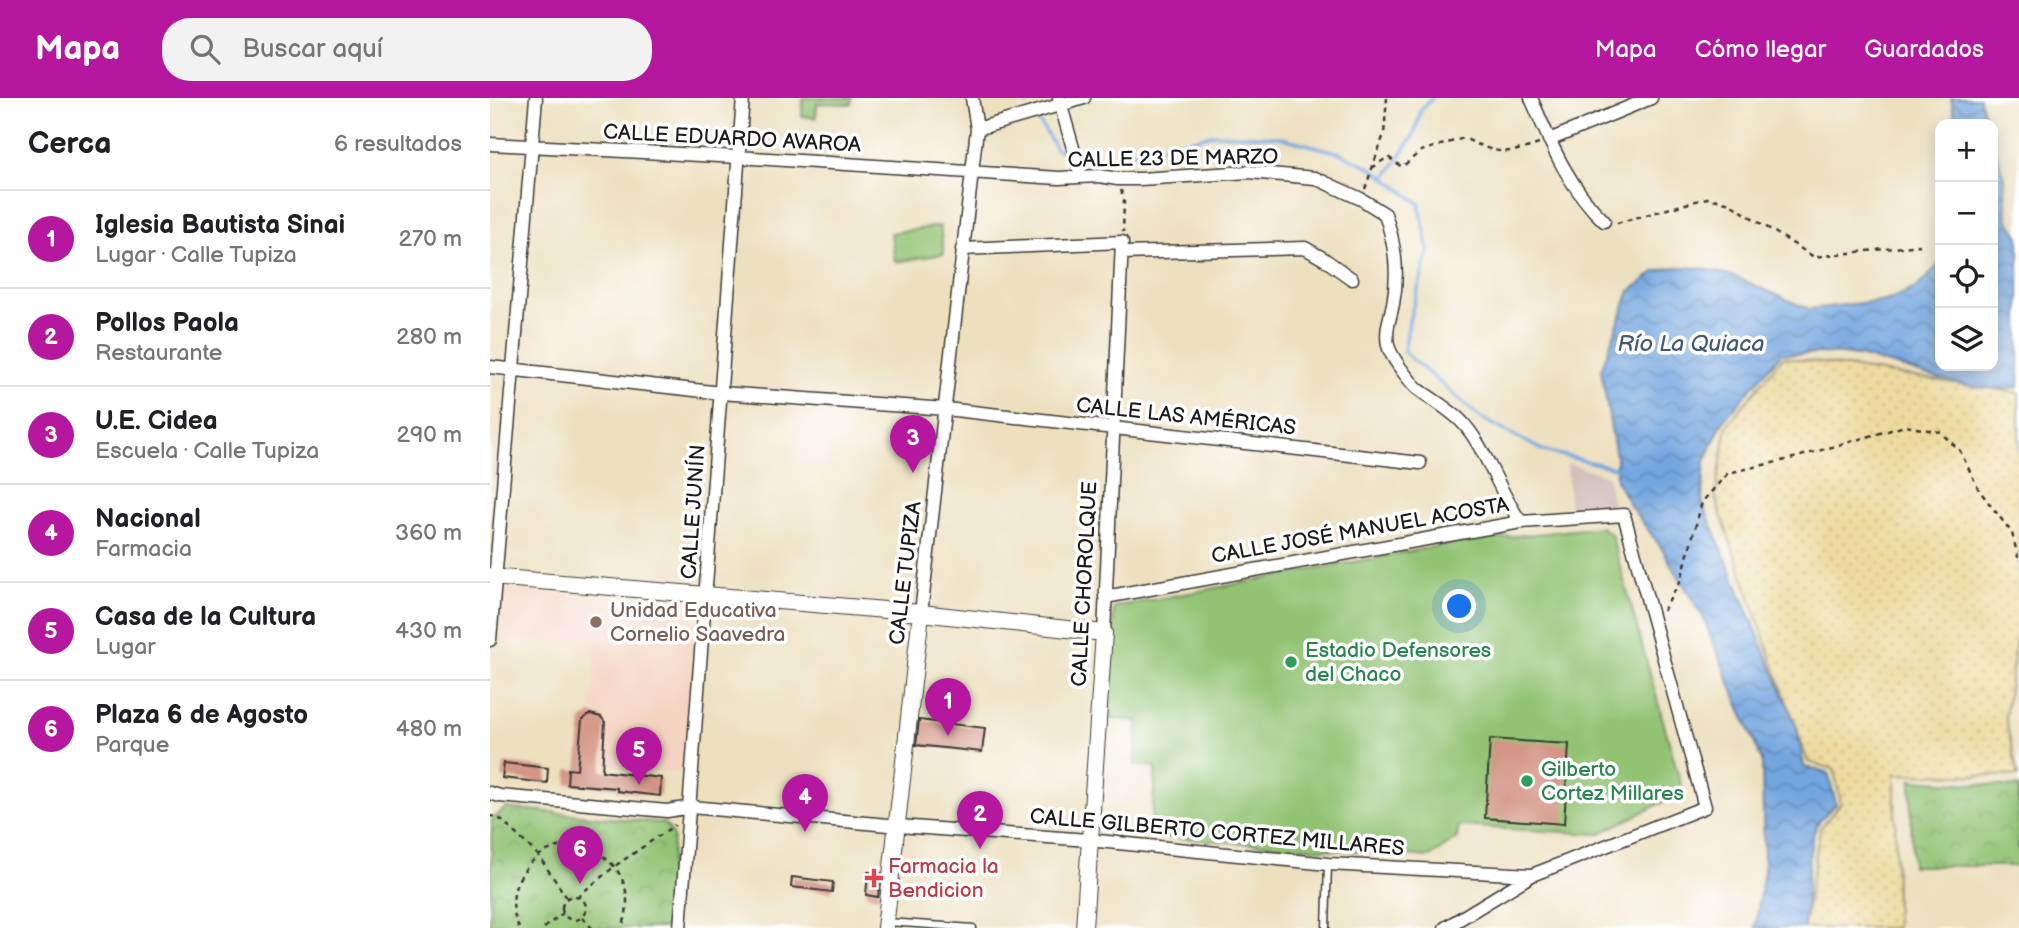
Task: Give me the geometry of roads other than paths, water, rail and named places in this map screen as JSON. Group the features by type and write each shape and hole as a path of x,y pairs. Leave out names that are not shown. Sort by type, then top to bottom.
{"street":[{"path":"490,640 493,577 536,98"},
{"name":"CALLE JUNÍN","path":"680,928 743,98"},
{"name":"CALLE TUPIZA","path":"886,925 977,129 972,98"},
{"path":"977,129 1060,102 1084,98"},
{"path":"1531,98 1549,140 1586,204 1604,221"},
{"path":"1549,140 1651,98"},
{"path":"1060,102 1081,176"},
{"name":"CALLE EDUARDO AVAROA","path":"490,144 971,172"},
{"name":"CALLE 23 DE MARZO","path":"971,172 1059,178 1099,176 1118,180 1249,172 1315,178 1385,214 1396,256 1393,304 1386,330 1388,349 1417,388 1440,402 1464,423 1509,507 1521,522"},
{"name":"CALLE CHOROLQUE","path":"1084,928 1104,633 1122,248"},
{"path":"962,249 1305,248 1352,279"},
{"name":"CALLE LAS AMÉRICAS","path":"490,367 721,393 946,409 1420,463"},
{"name":"CALLE JOSÉ MANUEL ACOSTA","path":"1105,597 1521,522 1624,515 1705,807 1532,875"},
{"path":"493,577 706,594 1104,633"},
{"name":"CALLE GILBERTO CORTEZ MILLARES","path":"490,793 667,811 691,807 1088,840 1328,864 1532,875"},
{"path":"1446,928 1532,875"}],"lane":[{"path":"1326,928 1328,864"},
{"path":"886,925 973,928"}],"water":[{"path":"1951,98 1979,98 1985,119 1955,119"},
{"name":"Río La Quiaca","path":"1998,157 2004,177 2007,218 2019,237 2019,387 1983,388 1962,384 1852,355 1781,354 1723,421 1705,461 1702,502 1797,727 1804,767 1828,772 1836,804 1821,819 1813,835 1803,928 1755,928 1764,870 1762,761 1702,615 1616,480 1616,457 1601,370 1630,291 1655,272 1674,267 1701,268 1733,276 1809,309 1888,300 1916,288 1935,269 1935,371 1998,371"}],"waterway":[{"path":"1023,98 1027,104"},
{"path":"1386,177 1414,135 1421,110 1432,98"},
{"path":"1040,123 1057,150 1066,152"},
{"path":"1081,156 1108,159 1215,134 1279,137 1340,153 1372,168 1419,203 1429,250 1409,321 1404,352 1481,418 1544,451 1619,469"}],"place":[{"name":"U.E. Cidea","path":"913,473"},
{"name":"Unidad Educativa Cornelio Saavedra","path":"596,622"},
{"name":"Estadio Defensores del Chaco","path":"1291,662"},
{"name":"Iglesia Bautista Sinai","path":"948,736"},
{"name":"Gilberto Cortez Millares","path":"1527,781"},
{"name":"Casa de la Cultura","path":"639,785"},
{"name":"Nacional","path":"805,832"},
{"name":"Pollos Paola","path":"980,849"},
{"name":"Farmacia la Bendicion","path":"874,878"},
{"name":"Plaza 6 de Agosto","path":"580,884"}]}
